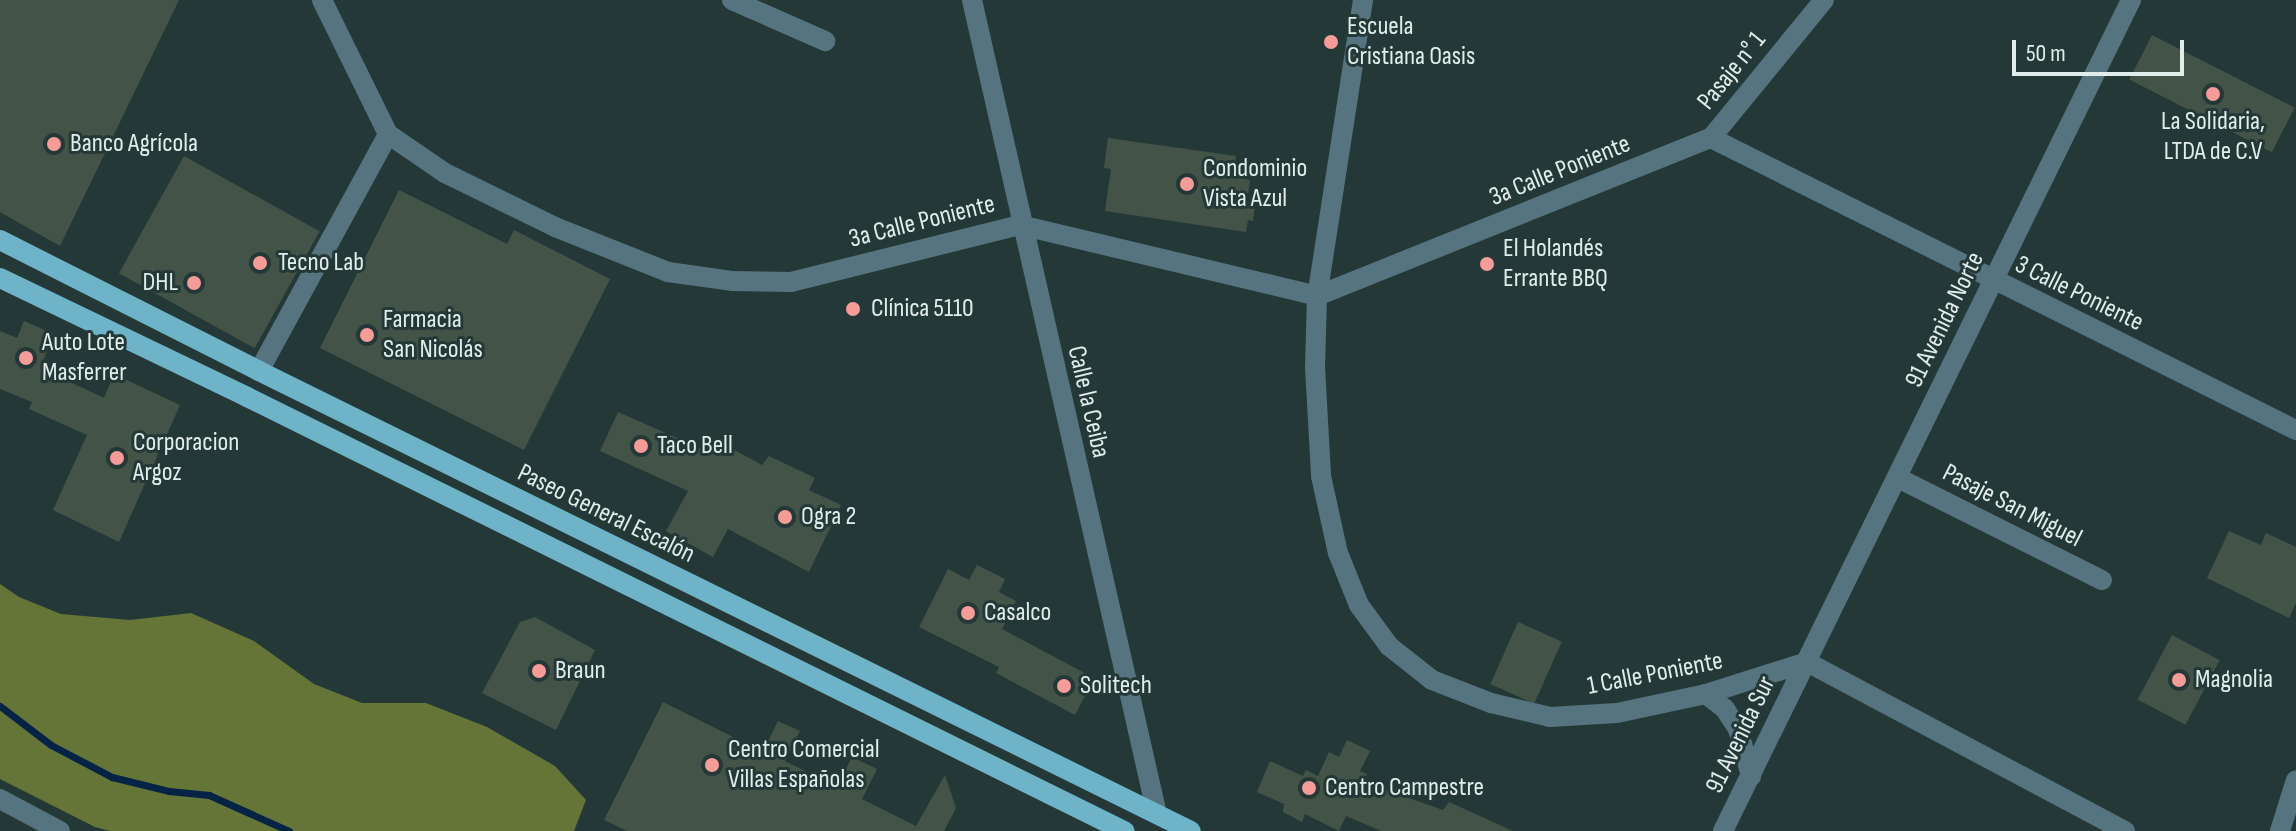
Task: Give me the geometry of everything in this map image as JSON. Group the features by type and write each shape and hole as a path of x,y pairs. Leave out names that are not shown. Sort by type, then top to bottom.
{"main road":[{"name":"Paseo General Escalón","path":"0,240 1191,831"},
{"name":"Paseo General Escalón","path":"0,278 1124,831"}],"street":[{"name":"3a Calle Poniente","path":"322,0 388,134 445,173 555,227 668,272 733,281 791,282 1020,225 1317,296 1711,138"},
{"path":"732,0 825,41"},
{"name":"Calle la Ceiba","path":"972,0 1020,225 1157,814"},
{"name":"1 Calle Poniente","path":"1363,0 1317,296 1315,367 1321,476 1338,553 1359,605 1389,646 1432,680 1491,703 1550,717 1617,713 1706,694 1807,662"},
{"name":"Pasaje n° 1","path":"1711,138 1824,0"},
{"name":"91 Avenida Norte","path":"1807,662 2131,0"},
{"path":"259,371 388,134"},
{"name":"3 Calle Poniente","path":"1711,138 2296,430"},
{"name":"Pasaje San Miguel","path":"1898,478 2102,580"},
{"path":"1807,662 2125,831"},
{"name":"91 Avenida Sur","path":"1723,831 1807,662"},
{"path":"1706,694 1725,709 1738,729 1751,776"},
{"path":"2280,831 2296,780"},
{"path":"0,799 60,831"}],"green space":[{"path":"0,584 19,597 61,614 130,620 191,613 254,641 314,684 362,703 426,703 487,727 555,766 586,800 574,831 110,831 95,827 0,779"}],"building":[{"name":"Banco Agrícola","path":"0,0 179,0 60,246 0,212"},
{"name":"La Solidaria, LTDA de C.V","path":"2152,35 2295,108 2272,152 2129,80"},
{"name":"Condominio Vista Azul","path":"1108,138 1236,156 1234,177 1250,180 1247,202 1255,205 1253,221 1248,220 1246,232 1105,211 1111,169 1104,168"},
{"path":"184,156 320,231 255,348 119,273"},
{"path":"399,190 507,244 514,230 610,279 524,450 320,348"},
{"name":"Corporacion Argoz","path":"24,321 54,334 40,368 104,398 114,374 180,405 119,542 53,510 87,435 29,409 32,402 0,389 0,331 17,338"},
{"path":"618,412 709,452 716,440 762,465 769,456 815,478 809,490 841,505 809,572 728,529 713,557 666,531 688,491 600,451"},
{"path":"2229,531 2261,545 2266,533 2296,547 2296,603 2289,618 2207,578"},
{"path":"977,565 1005,579 999,592 1016,601 1002,629 1094,678 1075,715 996,673 999,667 919,627 948,569 969,580"},
{"name":"Braun","path":"535,617 595,650 556,730 482,693 520,622"},
{"path":"1518,622 1562,642 1534,704 1490,684"},
{"name":"Magnolia","path":"2172,635 2220,660 2185,725 2138,699"},
{"name":"Centro Comercial Villas Españolas","path":"663,702 763,752 778,721 800,731 785,761 837,787 852,757 877,769 862,799 916,826 945,775 956,808 944,831 627,831 604,820"},
{"path":"1347,740 1370,751 1360,771 1367,774 1363,782 1443,810 1449,802 1513,831 1381,831 1346,816 1339,831 1305,814 1302,822 1283,812 1284,804 1257,792 1270,761 1303,776 1306,770 1318,776 1329,752 1339,757"}],"waterway":[{"path":"0,706 51,745 112,777 169,791 209,795 289,831"}],"place":[{"name":"Escuela Cristiana Oasis","path":"1331,42"},
{"name":"La Solidaria, LTDA de C.V","path":"2213,94"},
{"name":"Banco Agrícola","path":"54,144"},
{"name":"Condominio Vista Azul","path":"1187,184"},
{"name":"Tecno Lab","path":"260,263"},
{"name":"El Holandés Errante BBQ","path":"1487,264"},
{"name":"DHL","path":"194,283"},
{"name":"Clínica 5110","path":"853,309"},
{"name":"Farmacia San Nicolás","path":"367,335"},
{"name":"Auto Lote Masferrer","path":"26,358"},
{"name":"Taco Bell","path":"641,446"},
{"name":"Corporacion Argoz","path":"117,458"},
{"name":"Ogra 2","path":"785,517"},
{"name":"Casalco","path":"968,613"},
{"name":"Braun","path":"539,671"},
{"name":"Magnolia","path":"2179,680"},
{"name":"Solitech","path":"1064,686"},
{"name":"Centro Comercial Villas Españolas","path":"712,765"},
{"name":"Centro Campestre","path":"1309,788"}]}
